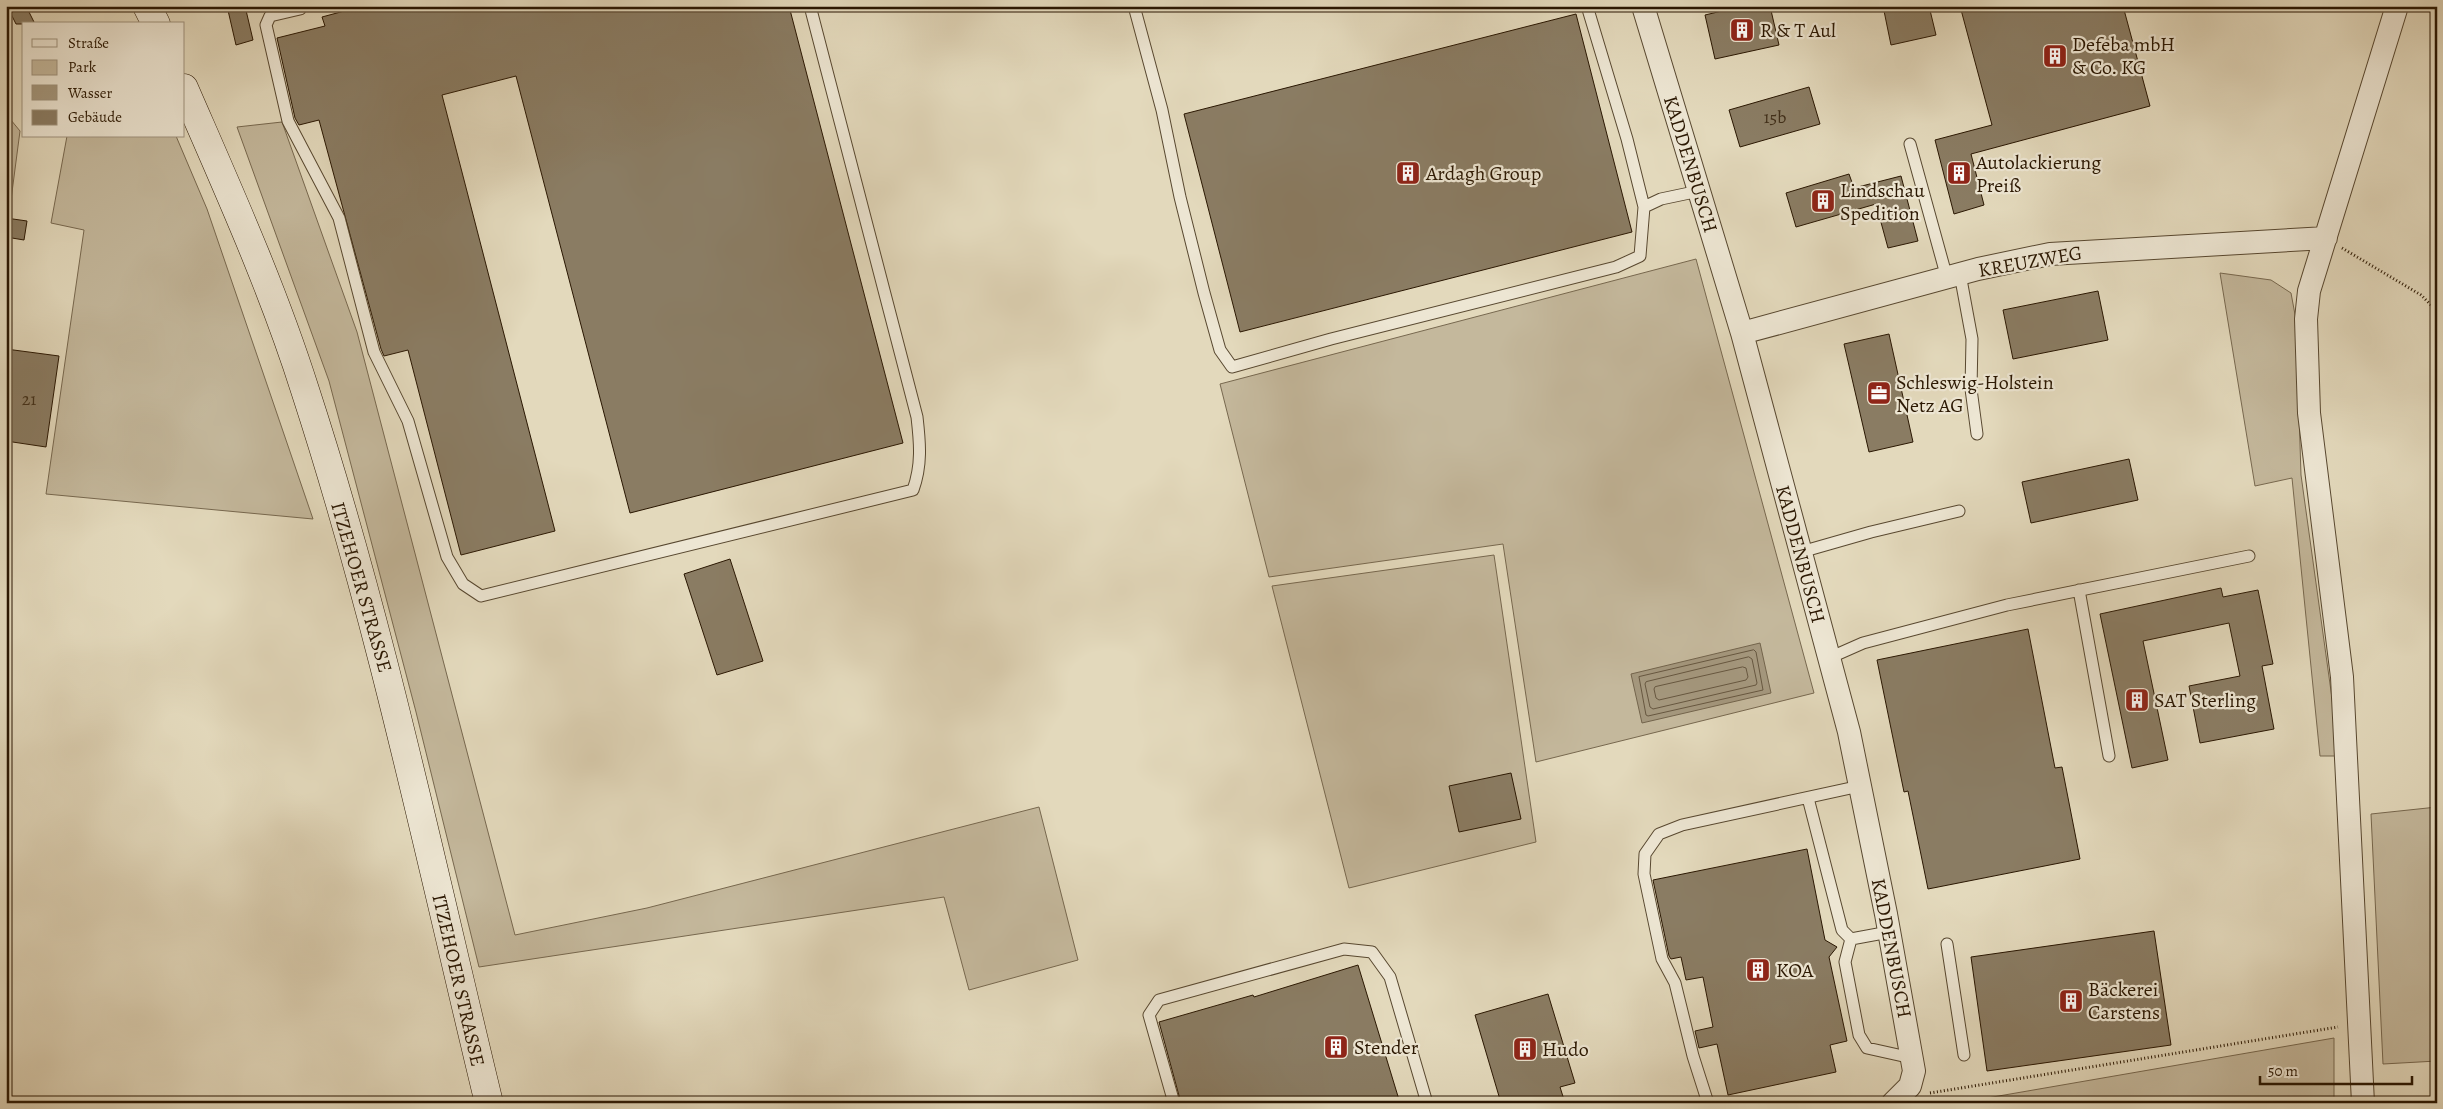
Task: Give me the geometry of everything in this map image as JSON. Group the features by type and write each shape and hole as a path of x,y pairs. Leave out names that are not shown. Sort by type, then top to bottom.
{"main road":[{"path":"147,6 155,22"},
{"name":"ITZEHOER STRASSE","path":"185,90 241,219 307,398 356,562 397,715 488,1103"}],"street":[{"name":"KADDENBUSCH","path":"1643,6 1742,333 1849,732 1889,932 1914,1072 1910,1086 1896,1100"},
{"path":"2363,1103 2342,677 2309,413 2306,318 2309,291 2397,6"},
{"name":"KREUZWEG","path":"1742,333 1953,276 2050,254 2326,238"}],"lane":[{"path":"300,6 300,9 270,16 266,24 288,121 339,218 374,352 408,421 447,557 462,584 480,596 913,490 919,472 920,455 917,417 810,6"},
{"path":"1134,6 1162,110 1180,197 1206,303 1220,350 1232,367 1322,342 1616,267 1640,256 1644,207 1627,139 1587,6"},
{"path":"1910,144 1972,339 1971,389 1976,434"},
{"path":"1644,207 1661,199 1699,190"},
{"path":"1801,552 1871,532 1959,511"},
{"path":"1829,658 1863,643 2007,605 2249,556"},
{"path":"2079,590 2109,756"},
{"path":"1708,1103 1693,1056 1675,983 1662,959 1644,874 1645,854 1659,834 1682,825 1860,786"},
{"path":"1808,798 1842,930 1851,939"},
{"path":"1851,939 1889,932"},
{"path":"1851,939 1845,962 1859,1035 1867,1048 1912,1058"},
{"path":"1946,944 1964,1055"},
{"path":"1174,1103 1149,1015 1159,1000 1344,948 1372,952 1390,977 1426,1103"}],"path":[{"path":"2326,238 2421,295 2437,311"},
{"path":"1896,1100 2359,1024"}],"green space":[{"path":"6,114 20,131 9,215 6,215"},
{"path":"282,122 357,332 515,935 647,908 1039,807 1078,960 969,990 944,897 479,967 416,712 329,381 237,127"},
{"path":"67,138 177,138 207,209 313,519 46,494 84,230 51,223"},
{"path":"1696,259 1814,693 1536,762 1503,544 1269,577 1220,384"},
{"path":"2220,273 2271,280 2291,293 2296,320 2301,475 2340,756 2320,756 2292,478 2255,486"},
{"path":"1494,555 1536,842 1349,888 1272,586"},
{"path":"2437,807 2437,1061 2383,1064 2371,814"},
{"path":"2334,1038 2334,1103 1964,1102"}],"water":[{"path":"1760,643 1771,693 1642,723 1631,674"}],"building":[{"path":"7,6 26,6 34,22 16,24"},
{"path":"227,6 245,6 253,40 236,45"},
{"path":"363,6 789,6 903,443 630,513 516,76 442,95 555,531 461,555 408,350 384,356 381,349 319,120 299,125 295,118 277,38 325,26 322,17"},
{"name":"R & T Aul","path":"1743,6 1770,6 1779,45 1715,59 1705,15"},
{"path":"1883,6 1929,6 1936,35 1891,45"},
{"name":"Defeba mbH & Co. KG","path":"1960,6 2123,6 2150,106 1971,154 1984,205 1954,214 1935,140 1992,125"},
{"name":"Ardagh Group","path":"1576,14 1632,232 1240,332 1184,114"},
{"path":"1809,87 1820,124 1740,147 1729,110"},
{"path":"1849,174 1854,188 1901,176 1918,241 1888,248 1876,204 1796,227 1786,193"},
{"path":"6,218 27,221 24,240 6,237"},
{"path":"2098,291 2108,340 2013,359 2003,310"},
{"name":"Schleswig-Holstein Netz AG","path":"1889,334 1913,442 1869,452 1844,344"},
{"path":"6,349 59,356 46,447 6,441"},
{"path":"2129,459 2138,500 2031,523 2022,482"},
{"path":"730,559 763,661 717,675 684,574"},
{"path":"2221,588 2223,597 2258,590 2273,664 2262,666 2274,729 2200,743 2189,686 2240,676 2229,623 2143,641 2168,760 2132,768 2100,614"},
{"path":"2028,629 2055,768 2062,767 2080,859 1928,889 1908,791 1904,792 1877,660"},
{"path":"1511,773 1521,819 1459,832 1449,786"},
{"name":"KOA","path":"1807,849 1825,940 1837,947 1829,957 1847,1041 1830,1045 1836,1072 1728,1095 1717,1044 1699,1048 1695,1031 1713,1027 1703,977 1686,980 1681,957 1671,959 1669,956 1653,880"},
{"name":"Bäckerei Carstens","path":"2154,931 2171,1045 1987,1071 1971,957"},
{"path":"1358,965 1400,1103 1181,1103 1159,1022 1253,995 1254,997"},
{"name":"Hudo","path":"1548,994 1575,1083 1560,1087 1565,1103 1501,1103 1475,1015"}],"place":[{"name":"R & T Aul","path":"1742,30"},
{"name":"Defeba mbH & Co. KG","path":"2055,56"},
{"name":"Ardagh Group","path":"1408,173"},
{"name":"Autolackierung Preiß","path":"1959,173"},
{"name":"Lindschau Spedition","path":"1823,201"},
{"name":"Schleswig-Holstein Netz AG","path":"1879,393"},
{"name":"SAT Sterling","path":"2137,700"},
{"name":"KOA","path":"1758,970"},
{"name":"Bäckerei Carstens","path":"2071,1001"},
{"name":"Stender","path":"1336,1047"},
{"name":"Hudo","path":"1525,1049"}]}
